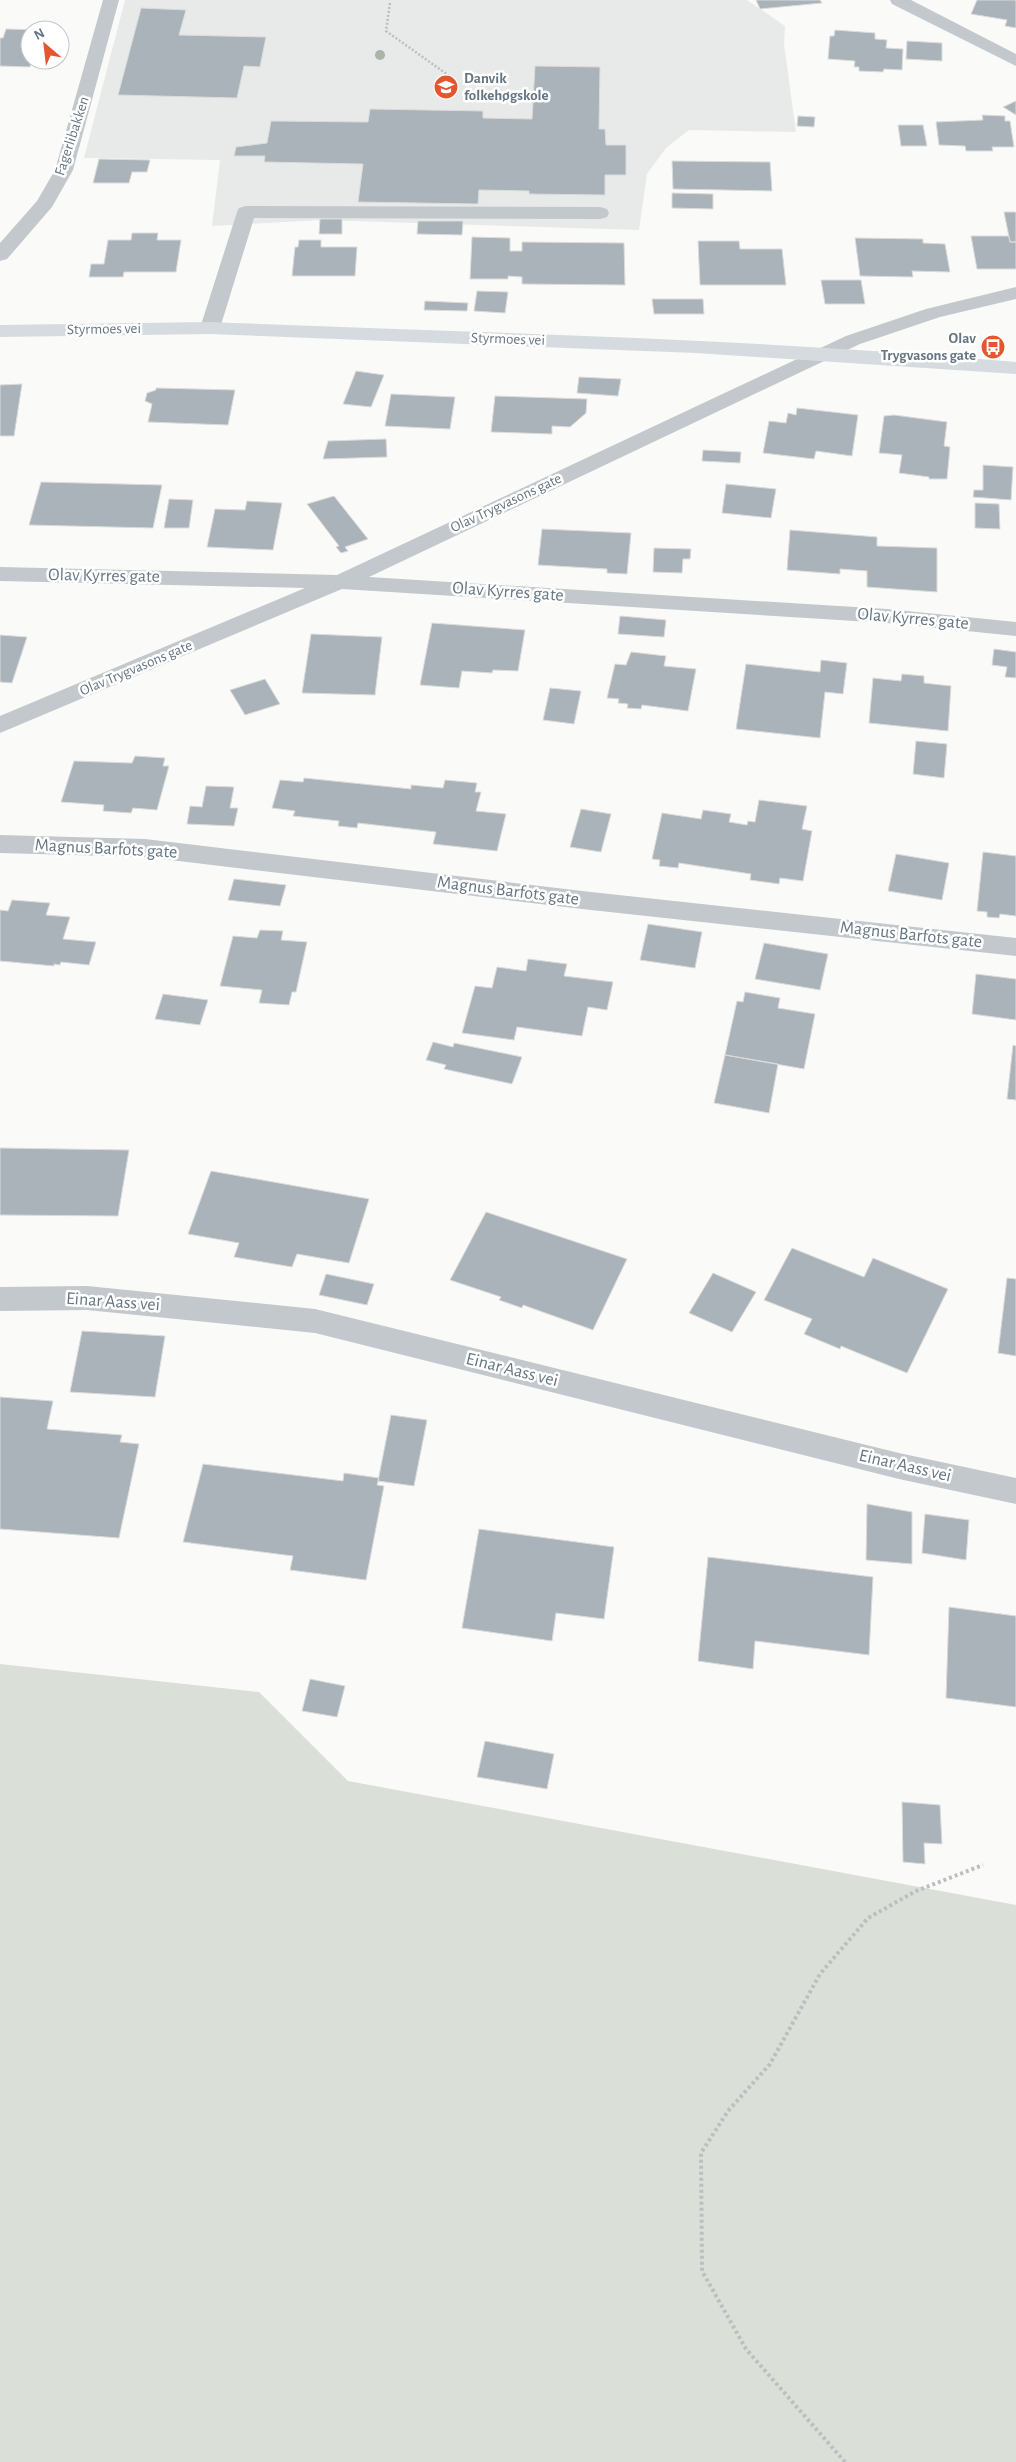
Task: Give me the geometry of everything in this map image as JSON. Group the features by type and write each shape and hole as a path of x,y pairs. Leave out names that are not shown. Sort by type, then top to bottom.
{"main road":[{"name":"Styrmoes vei","path":"0,331 210,328 696,347 1016,368"}],"street":[{"name":"Fagerlibakken","path":"0,255 45,204 64,170 111,0"},
{"path":"898,0 1016,61"},
{"path":"210,328 246,212 600,213"},
{"name":"Olav Trygvasons gate","path":"0,725 340,582 820,355 884,328 971,302 1016,293"},
{"name":"Olav Kyrres gate","path":"0,574 340,582 887,616 1016,629"},
{"name":"Magnus Barfots gate","path":"0,844 145,848 581,900 1016,947"},
{"name":"Einar Aass vei","path":"0,1299 87,1298 314,1321 899,1466 1016,1490"}],"path":[{"path":"390,4 386,32 448,75 448,87"},
{"path":"845,2462 746,2349 702,2271 701,2153 728,2111 770,2064 820,1974 868,1918 916,1891 983,1864"}],"shaded area":[{"name":"Danvik folkehøgskole","path":"125,0 747,0 785,26 784,44 796,132 689,130 666,148 647,174 639,230 320,220 212,226 220,160 84,158"},
{"path":"0,1664 259,1692 348,1781 1016,1905 1016,2462 0,2462"}],"building":[{"path":"756,0 820,0 822,3 760,9"},
{"path":"977,0 1016,0 1016,28 1005,26 1007,20 971,14"},
{"path":"141,8 186,10 179,35 266,37 260,67 244,66 237,98 118,95"},
{"path":"6,29 20,29 20,67 0,66 0,38 3,38"},
{"path":"835,30 875,33 875,39 887,40 886,48 903,49 902,70 884,69 883,72 859,71 859,67 854,67 855,61 828,59 830,36 834,36"},
{"path":"907,41 942,43 942,61 906,59"},
{"path":"535,66 600,67 599,129 605,129 606,145 626,145 626,175 605,175 605,195 529,194 529,191 479,190 478,204 358,202 363,164 264,162 265,156 234,156 236,147 267,143 271,121 368,122 370,109 483,111 483,118 532,119"},
{"path":"1016,101 1016,115 1003,107"},
{"path":"982,115 1005,116 1005,121 1010,121 1014,147 992,147 993,151 966,151 965,146 939,145 936,122 983,120"},
{"path":"798,116 815,117 814,127 797,126"},
{"path":"898,125 923,125 927,146 901,146"},
{"path":"99,159 150,160 147,172 132,172 129,183 93,183"},
{"path":"672,161 770,162 772,191 673,189"},
{"path":"672,193 713,194 713,209 672,208"},
{"path":"1004,212 1016,212 1016,242 1010,242"},
{"path":"320,219 342,219 342,234 319,234"},
{"path":"418,221 463,221 462,235 417,234"},
{"path":"132,233 158,233 157,240 181,240 176,272 124,272 123,277 89,277 91,264 104,264 108,240 131,240"},
{"path":"971,236 1009,236 1010,242 1016,242 1016,269 977,269"},
{"path":"472,237 510,238 510,251 522,251 522,242 624,243 625,285 522,284 522,277 508,276 508,279 470,279"},
{"path":"855,238 923,239 923,243 945,244 950,272 912,271 913,277 860,276"},
{"path":"299,240 321,240 321,247 357,247 355,276 292,276 295,247 298,247"},
{"path":"698,241 739,241 740,249 782,249 786,285 700,285"},
{"path":"821,280 861,280 865,304 825,304"},
{"path":"477,291 508,292 505,313 474,311"},
{"path":"652,299 703,299 704,314 654,314"},
{"path":"425,301 468,303 467,311 424,310"},
{"path":"356,371 384,375 371,407 343,404"},
{"path":"579,377 621,379 618,396 577,393"},
{"path":"22,384 14,436 0,436 0,385"},
{"path":"156,388 235,390 228,425 148,422 152,404 145,401 147,393 156,390"},
{"path":"391,394 455,397 450,429 385,426"},
{"path":"495,396 587,399 586,413 570,427 552,426 552,434 491,432"},
{"path":"797,408 858,415 852,456 816,451 814,459 763,453 769,421 786,423 788,413 796,415"},
{"path":"894,415 947,422 944,446 950,447 947,479 929,479 929,477 899,473 902,455 879,453 884,416"},
{"path":"386,439 387,457 323,459 328,441"},
{"path":"703,450 741,452 740,463 702,461"},
{"path":"983,465 1013,467 1011,500 973,497 974,490 983,490"},
{"path":"41,482 162,485 153,528 29,525"},
{"path":"726,484 776,489 771,518 722,513"},
{"path":"334,496 368,539 345,547 348,551 341,553 336,547 339,546 307,504"},
{"path":"169,499 193,500 189,528 164,528"},
{"path":"247,501 282,503 273,550 207,547 215,509 245,510"},
{"path":"975,503 999,504 1000,529 975,528"},
{"path":"542,529 631,533 627,574 607,573 607,569 538,565"},
{"path":"790,530 877,537 877,546 937,548 937,592 867,587 867,571 840,569 840,574 787,570"},
{"path":"654,548 691,549 690,559 683,559 682,573 653,572"},
{"path":"620,616 666,620 664,637 618,634"},
{"path":"432,623 525,630 518,671 493,670 492,673 462,671 459,688 420,685"},
{"path":"311,634 382,637 375,695 302,693"},
{"path":"0,635 27,637 12,683 0,682"},
{"path":"994,649 1016,652 1016,678 1005,677 1007,667 992,665"},
{"path":"631,652 666,656 664,666 696,669 688,711 642,705 641,709 627,708 628,704 618,703 619,699 607,698 615,664 626,665"},
{"path":"821,660 847,663 843,694 825,692 820,738 736,729 746,664 820,672"},
{"path":"902,674 924,676 924,683 951,686 948,731 869,723 873,678 901,681"},
{"path":"265,679 280,704 245,715 230,690"},
{"path":"550,688 581,691 574,724 543,720"},
{"path":"916,741 947,744 944,778 913,774"},
{"path":"135,756 165,758 163,766 169,766 157,810 133,808 131,813 103,811 104,805 61,802 74,761 132,763"},
{"path":"304,778 411,789 411,785 443,788 445,780 477,783 475,792 481,792 476,811 506,814 497,851 433,844 436,832 358,823 357,828 338,826 339,821 293,816 295,811 272,808 280,780 303,782"},
{"path":"206,786 234,787 230,808 238,808 234,826 187,824 190,806 202,807"},
{"path":"759,800 807,806 802,829 812,831 803,881 780,878 779,884 750,880 751,874 679,863 678,868 659,866 660,860 652,859 662,813 701,819 703,810 731,814 729,822 747,825 748,821 755,822"},
{"path":"581,809 611,814 601,852 570,847"},
{"path":"983,852 1016,856 1016,916 1000,914 999,918 987,917 987,912 977,911"},
{"path":"896,854 949,863 942,900 888,891"},
{"path":"234,879 286,885 280,906 228,900"},
{"path":"12,900 50,903 46,915 70,917 63,939 96,942 89,965 61,962 60,965 54,964 54,966 0,961 0,910 8,911"},
{"path":"648,924 702,932 695,968 640,960"},
{"path":"260,930 283,931 281,940 307,942 296,992 292,992 289,1005 259,1003 262,990 220,986 233,936 257,938"},
{"path":"764,943 828,954 820,990 755,979"},
{"path":"528,959 567,964 564,976 613,982 607,1010 588,1007 582,1036 517,1027 514,1040 462,1033 475,986 492,988 497,967 526,971"},
{"path":"976,974 1016,979 1016,1020 972,1014"},
{"path":"745,992 780,998 778,1008 815,1014 804,1069 725,1055 737,1001 743,1002"},
{"path":"163,994 208,1000 200,1025 155,1019"},
{"path":"433,1042 453,1047 454,1043 522,1057 512,1084 444,1069 446,1065 426,1060"},
{"path":"1013,1045 1016,1046 1016,1100 1007,1099"},
{"path":"725,1055 778,1064 769,1113 714,1103"},
{"path":"0,1148 129,1150 118,1216 0,1215"},
{"path":"211,1171 369,1199 349,1263 297,1254 292,1267 234,1257 239,1243 188,1234"},
{"path":"486,1212 627,1259 593,1330 523,1305 522,1308 499,1300 501,1297 450,1280"},
{"path":"792,1248 864,1277 873,1258 948,1289 907,1373 841,1346 840,1349 804,1334 812,1319 764,1300"},
{"path":"713,1273 756,1292 732,1332 689,1313"},
{"path":"326,1274 374,1284 367,1305 319,1295"},
{"path":"1007,1278 1016,1279 1016,1356 998,1353"},
{"path":"82,1331 165,1336 155,1397 70,1392"},
{"path":"0,1397 53,1401 47,1429 122,1435 120,1442 139,1444 119,1538 0,1529"},
{"path":"391,1415 427,1420 414,1486 378,1481"},
{"path":"203,1464 343,1481 344,1473 379,1478 377,1485 384,1486 366,1580 290,1570 293,1556 183,1542"},
{"path":"867,1504 912,1512 912,1564 866,1560"},
{"path":"925,1514 969,1520 966,1560 922,1553"},
{"path":"479,1529 614,1547 604,1619 556,1613 552,1641 462,1628"},
{"path":"708,1557 873,1577 869,1655 755,1641 753,1669 698,1661"},
{"path":"949,1607 1016,1616 1016,1707 946,1698"},
{"path":"310,1679 345,1686 337,1717 302,1711"},
{"path":"485,1741 554,1754 547,1789 477,1777"},
{"path":"902,1802 940,1805 942,1844 924,1843 925,1864 903,1862"}],"place":[{"name":"Danvik folkehøgskole","path":"446,87"},
{"name":"Olav Trygvasons gate","path":"993,347"}]}
